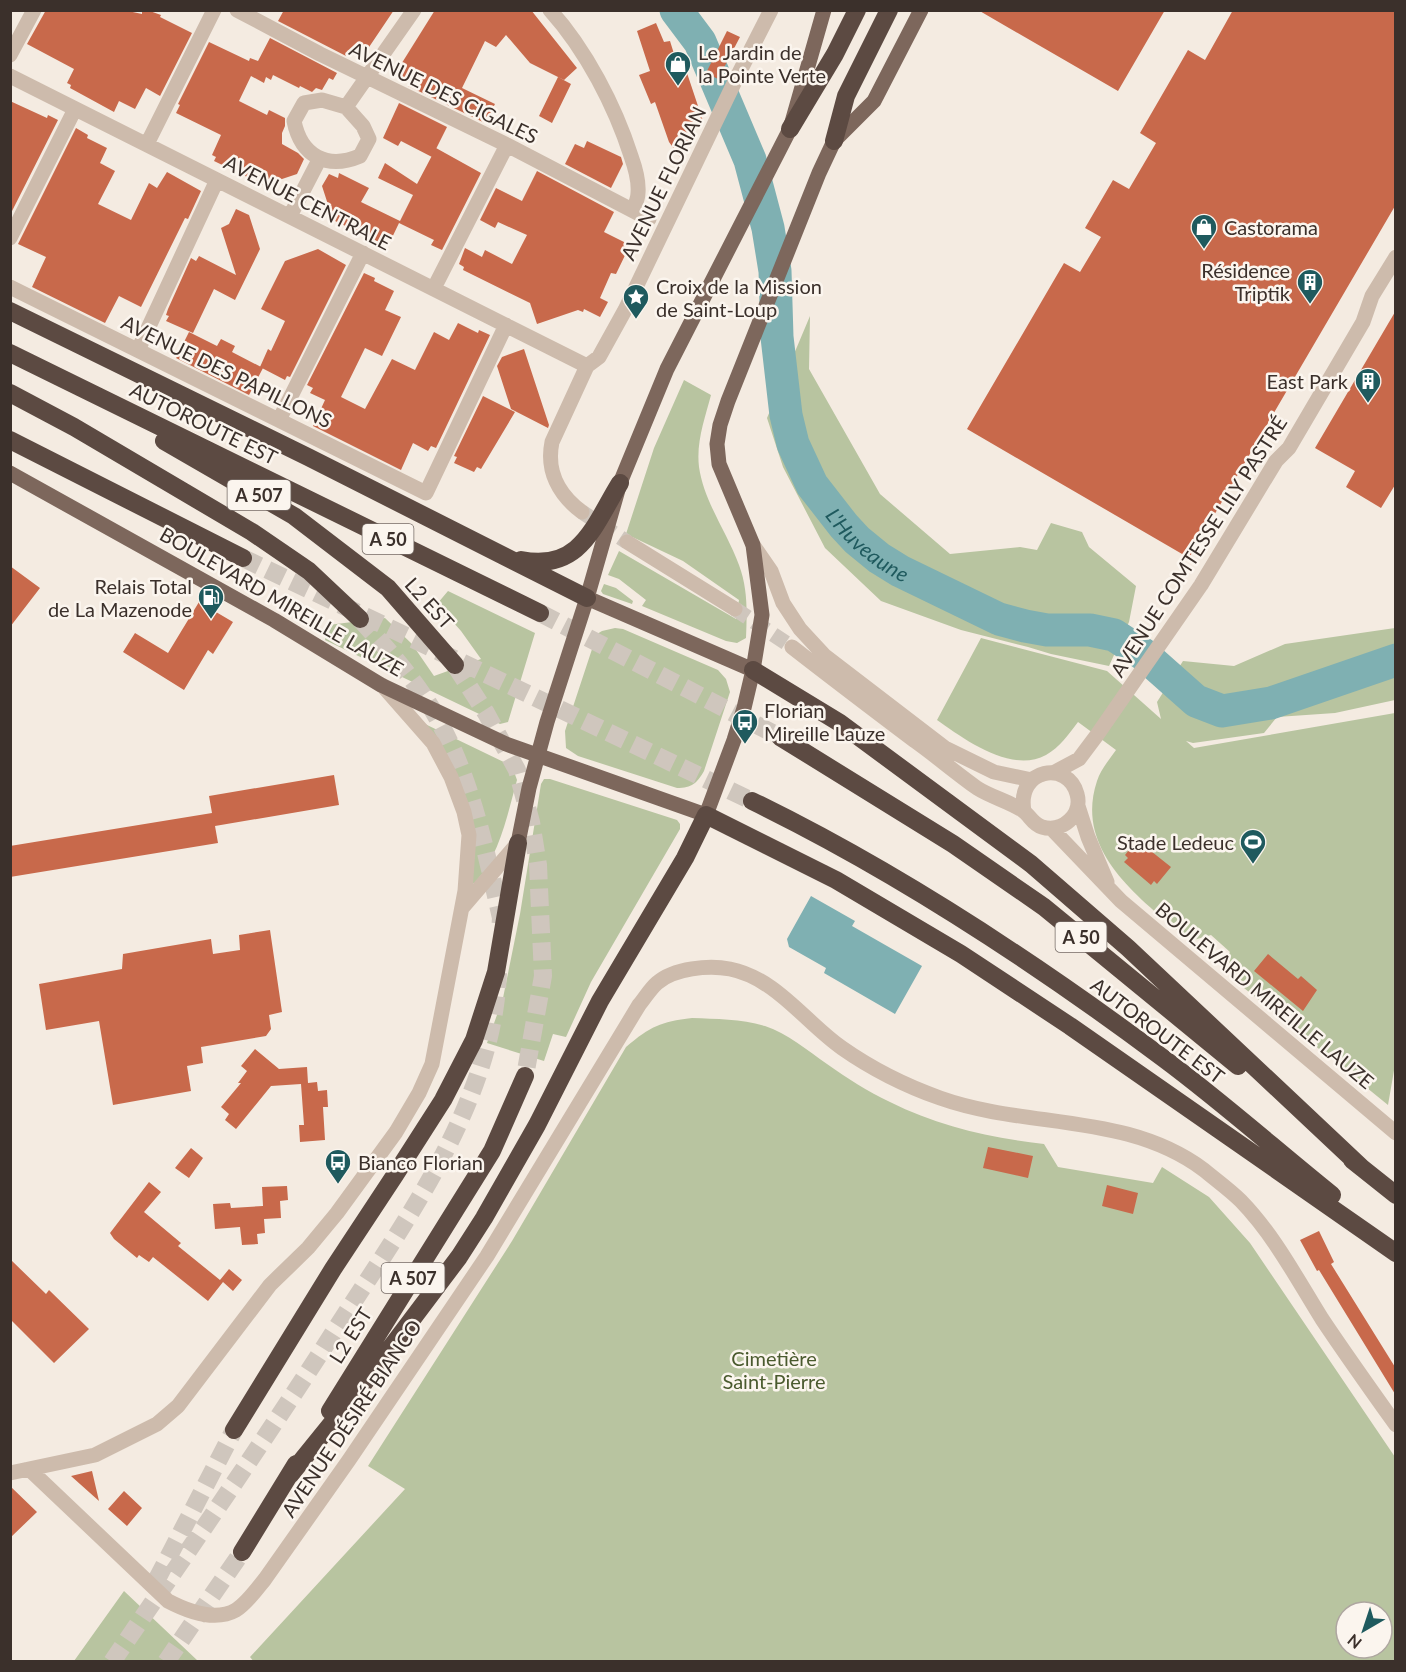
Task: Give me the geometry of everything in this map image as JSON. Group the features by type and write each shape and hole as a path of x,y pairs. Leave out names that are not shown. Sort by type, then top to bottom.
{"highway":[{"path":"790,129 835,54 857,10"},
{"path":"834,141 846,96 889,10"},
{"path":"10,311 308,457 587,598"},
{"name":"AUTOROUTE EST","path":"10,353 540,613"},
{"name":"L2 EST","path":"33,365 294,516 388,588 455,665"},
{"name":"A 507","path":"10,393 74,427 252,532 309,571 360,619"},
{"path":"10,440 243,558"},
{"path":"503,557 533,563 549,562 573,553 583,543 620,483"},
{"path":"753,670 840,723 1031,864 1128,948 1360,1167"},
{"name":"AUTOROUTE EST","path":"780,737 953,844 1044,907 1395,1194"},
{"name":"AUTOROUTE EST","path":"752,801 840,846 971,923 1035,967 1164,1059 1395,1247"},
{"path":"290,1474 371,1374 459,1257 484,1218 537,1125 600,1001 686,858 706,815 836,880 962,954 1070,1026 1395,1253"},
{"path":"234,1430 333,1269 443,1100 474,1040 496,972 518,843"},
{"name":"L2 EST","path":"242,1552 492,1151 525,1076"}],"main road":[{"path":"518,843 538,754 620,483 667,369 790,129 824,10"},
{"path":"706,815 735,740 753,670 762,615 753,545 720,464 717,444 720,425 819,173 834,141 874,101 921,10"},
{"name":"BOULEVARD MIREILLE LAUZE","path":"10,473 274,620 381,685 506,744 706,815"},
{"path":"587,598 753,670"}],"street":[{"path":"10,55 34,10"},
{"path":"147,144 214,10"},
{"name":"AVENUE DES CIGALES","path":"237,10 650,219"},
{"path":"346,107 414,10"},
{"path":"550,10 607,96 623,133 634,167 639,194 633,210"},
{"name":"AVENUE FLORIAN","path":"582,512 558,490 550,465 552,442 587,366 599,357 626,310 771,10"},
{"name":"AVENUE CENTRALE","path":"10,75 587,366"},
{"path":"321,100 346,107 363,126 369,139 360,156 345,163 319,160 297,138 294,121 304,103 321,100"},
{"path":"10,238 75,109"},
{"path":"434,288 507,145"},
{"path":"290,216 319,160"},
{"path":"138,350 217,180"},
{"path":"279,420 363,253"},
{"name":"AVENUE COMTESSE LILY PASTRÉ","path":"1053,773 1079,759 1170,630 1232,535 1276,461 1289,448 1363,322 1372,296 1395,256"},
{"name":"AVENUE DES PAPILLONS","path":"10,287 426,493 506,325"},
{"path":"627,542 735,609"},
{"path":"753,545 771,571 783,603 825,656 945,748 994,772 1032,780"},
{"path":"792,648 978,789 1024,811"},
{"path":"10,1473 95,1455 157,1424 178,1406 270,1285 308,1248 337,1213 396,1132 419,1093 432,1064 465,891 468,843 464,812 451,777 433,744 381,685"},
{"name":"AVENUE COMTESSE LILY PASTRÉ","path":"1074,787 1079,759"},
{"path":"1053,773 1065,777 1074,787 1078,796 1078,806 1069,822 1052,829 1040,827 1031,821 1024,811 1022,800 1025,789 1032,780 1041,774 1053,773"},
{"name":"BOULEVARD MIREILLE LAUZE","path":"1078,806 1109,887"},
{"name":"BOULEVARD MIREILLE LAUZE","path":"1052,829 1121,901 1395,1133"},
{"path":"460,910 518,843"},
{"name":"AVENUE DÉSIRÉ BIANCO","path":"29,1469 168,1601 186,1611 214,1616 235,1610 258,1587 349,1460 487,1256 639,1005 658,982 698,967 731,969 755,978 778,993 842,1048 894,1079 940,1098 992,1113 1115,1130 1156,1143 1203,1169 1240,1200 1264,1228 1343,1351 1395,1425"}],"green space":[{"path":"810,316 809,369 880,494 950,554 1020,547 1037,550 1051,523 1082,532 1089,547 1136,586 1129,622 1109,666 1051,654 961,630 881,601 825,548 783,467 767,418"},
{"path":"684,380 711,395 700,439 698,458 706,492 734,553 744,583 747,610 746,638 737,643 726,641 642,606 646,600 619,579 608,575 619,551 736,619 739,600 683,561 626,534 654,448"},
{"path":"604,584 616,588 633,601 632,604 603,594 601,591"},
{"path":"448,591 535,633 508,722 500,724 325,640 328,625 385,618 412,644 434,676 481,659 461,631 437,604"},
{"path":"615,628 623,629 718,670 726,679 730,692 704,771 690,786 677,788 578,756 566,748 565,731 597,634"},
{"name":"Stade Ledeuc","path":"1395,628 1395,700 1335,713 1277,717 1264,733 1193,743 1186,741 1194,748 1395,713 1396,1059 1388,1105 1233,979 1225,960 1230,952 1211,935 1190,941 1152,909 1117,873 1103,853 1095,831 1092,807 1097,781 1116,750 1078,722 1068,736 1051,752 1032,760 1018,760 989,752 937,720 981,638 1107,671 1161,719 1157,702 1183,661 1234,666 1285,644"},
{"path":"425,724 512,766 517,780 497,847 484,872 475,883 472,883 472,822"},
{"path":"544,779 677,820 680,829 591,982 566,1037 553,1034 544,1061 487,1043 503,998 520,914 541,784"},
{"name":"Cimetière Saint-Pierre","path":"692,1018 729,1020 765,1026 789,1038 866,1089 927,1118 984,1134 1044,1144 1058,1167 1153,1183 1162,1167 1209,1197 1250,1243 1395,1457 1395,1661 254,1662 250,1657 405,1489 368,1466 512,1241 626,1047 642,1034 664,1023"},
{"path":"124,1591 198,1661 74,1661"}],"water":[{"path":"811,896 855,921 852,926 922,966 895,1014 824,973 826,968 789,947 787,939"}],"building":[{"path":"46,10 128,11 142,14 142,10 147,10 161,15 160,17 192,33 160,96 146,88 135,109 119,101 114,112 70,88 71,85 67,83 74,69 27,44"},
{"path":"284,10 394,10 361,59 348,50 346,56 278,21"},
{"path":"435,10 531,10 577,68 564,80 530,63 506,35 496,47 485,41 462,88 495,104 485,123 408,86 409,83 395,74"},
{"path":"978,10 1165,10 1118,91"},
{"name":"Castorama","path":"1233,10 1395,10 1395,206 1189,558 967,429 1064,263 1080,272 1101,237 1085,228 1113,180 1129,189 1156,143 1140,133 1188,50 1205,60"},
{"path":"656,23 664,42 670,41 675,57 681,55 703,121 690,126 693,133 680,157 669,142 655,102 651,104 639,75 650,71 637,31"},
{"path":"727,31 740,37 718,79 706,73"},
{"path":"270,38 337,73 333,80 329,78 322,90 316,88 312,92 273,75 271,80 266,77 264,83 251,76 239,101 267,115 269,110 285,118 282,144 304,159 297,174 264,185 214,161 216,157 212,155 221,135 176,113 180,105 178,104 209,42 249,61 250,58 258,61"},
{"path":"558,77 571,84 552,123 539,116"},
{"path":"10,101 47,118 48,115 58,120 10,215"},
{"path":"399,103 447,127 432,157 401,141 398,146 383,138"},
{"path":"76,128 88,135 87,138 107,148 100,163 115,171 98,204 131,220 149,183 157,188 167,172 201,191 188,219 185,218 141,307 119,296 105,323 32,287 46,257 18,244"},
{"path":"587,141 621,157 623,164 611,188 565,164 575,144 584,148"},
{"path":"436,148 481,173 442,250 431,245 434,240 399,223 389,244 384,242 383,244 333,220 322,186 329,174 338,178 339,173 369,188 361,202 400,221 413,195 378,178 385,163 417,184"},
{"path":"537,171 614,212 604,232 630,245 616,274 611,273 600,298 608,302 600,317 584,309 583,312 578,310 537,324 530,303 463,270 464,267 459,264 465,248 482,257 485,250 512,264 527,235 498,222 495,228 480,220 496,188 522,201"},
{"path":"236,209 249,215 260,249 235,300 214,289 193,333 166,321 169,316 166,315 168,309 191,258 196,261 199,256 236,275 221,228 229,224"},
{"path":"318,249 346,265 290,377 287,376 285,380 260,367 268,349 271,351 285,321 261,309 285,261"},
{"path":"364,273 394,291 385,310 401,317 382,356 365,348 341,397 365,409 392,359 415,370 434,332 449,340 458,323 478,333 479,330 490,335 436,448 431,446 428,451 413,443 401,470 313,426 325,400 310,393 313,388 307,385"},
{"name":"East Park","path":"1395,312 1395,485 1381,508 1346,487 1355,471 1315,448"},
{"path":"189,332 217,346 221,339 235,346 232,352 263,368 249,395 176,358"},
{"path":"524,349 549,425 548,428 511,409 497,366 502,357"},
{"path":"483,396 515,412 481,469 477,467 474,472 454,463 457,457 454,456"},
{"path":"10,566 40,588 10,627"},
{"path":"199,602 233,622 213,654 208,650 184,690 123,652 135,633 168,653"},
{"path":"334,775 339,805 215,826 218,843 10,877 10,846 212,813 209,796"},
{"path":"1137,840 1171,867 1157,884 1154,881 1151,885 1124,862 1128,858 1125,855"},
{"path":"270,930 282,1012 269,1015 271,1029 266,1036 201,1047 203,1063 187,1066 191,1091 113,1105 99,1021 46,1030 39,984 122,969 123,954 211,939 213,954 240,950 239,935"},
{"path":"1268,954 1298,979 1301,976 1317,990 1303,1011 1254,971"},
{"path":"255,1049 279,1069 307,1067 308,1083 317,1082 318,1091 327,1090 328,1107 323,1107 325,1140 300,1142 299,1125 304,1125 301,1084 271,1086 236,1129 225,1120 229,1114 221,1107 241,1083 238,1083 247,1071 241,1066"},
{"path":"988,1147 1033,1156 1028,1178 983,1168"},
{"path":"191,1148 203,1158 189,1178 175,1168"},
{"path":"149,1182 161,1192 144,1212 181,1243 178,1246 220,1280 229,1269 242,1280 233,1291 223,1282 208,1301 153,1257 149,1262 139,1255 137,1258 114,1239 110,1233"},
{"path":"1107,1185 1138,1193 1133,1214 1102,1206"},
{"path":"287,1186 288,1200 280,1201 281,1218 264,1219 265,1233 257,1234 258,1244 242,1245 240,1227 215,1229 213,1204 230,1203 231,1208 263,1206 262,1187"},
{"path":"1319,1231 1334,1262 1331,1264 1395,1367 1395,1394 1319,1270 1317,1271 1300,1240"},
{"path":"10,1259 46,1294 49,1290 89,1329 54,1363 10,1319"},
{"path":"92,1471 99,1501 71,1476"},
{"path":"10,1486 37,1512 10,1538"},
{"path":"124,1491 142,1508 127,1526 108,1509"}],"waterway":[{"name":"L'Huveaune","path":"676,10 700,42 750,160 768,228 775,271 777,337 786,415 793,444 812,485 857,540 900,571 999,619 1047,630 1090,630 1114,635 1143,654 1196,701 1222,711 1271,703 1396,660"}],"tunnel":[{"path":"582,512 627,542"},
{"path":"243,558 752,801"},
{"path":"735,609 792,647"},
{"path":"540,613 780,737"},
{"path":"360,619 414,683 433,710 452,748 462,771 484,844 501,918 500,931"},
{"path":"455,665 486,713 517,770 531,822 538,865 543,976 525,1076"},
{"path":"112,1662 310,1369 417,1203 463,1114 480,1068 492,1021 498,973"},
{"path":"156,1581 234,1430"},
{"path":"166,1662 242,1552"}],"place":[{"name":"Le Jardin de la Pointe Verte","path":"678,87"},
{"name":"Castorama","path":"1204,250"},
{"name":"Résidence Triptik","path":"1310,305"},
{"name":"Croix de la Mission de Saint-Loup","path":"636,320"},
{"name":"East Park","path":"1368,404"},
{"name":"Relais Total de La Mazenode","path":"211,620"},
{"name":"Florian Mireille Lauze","path":"745,745"},
{"name":"Stade Ledeuc","path":"1253,865"},
{"name":"Bianco Florian","path":"338,1185"}]}
